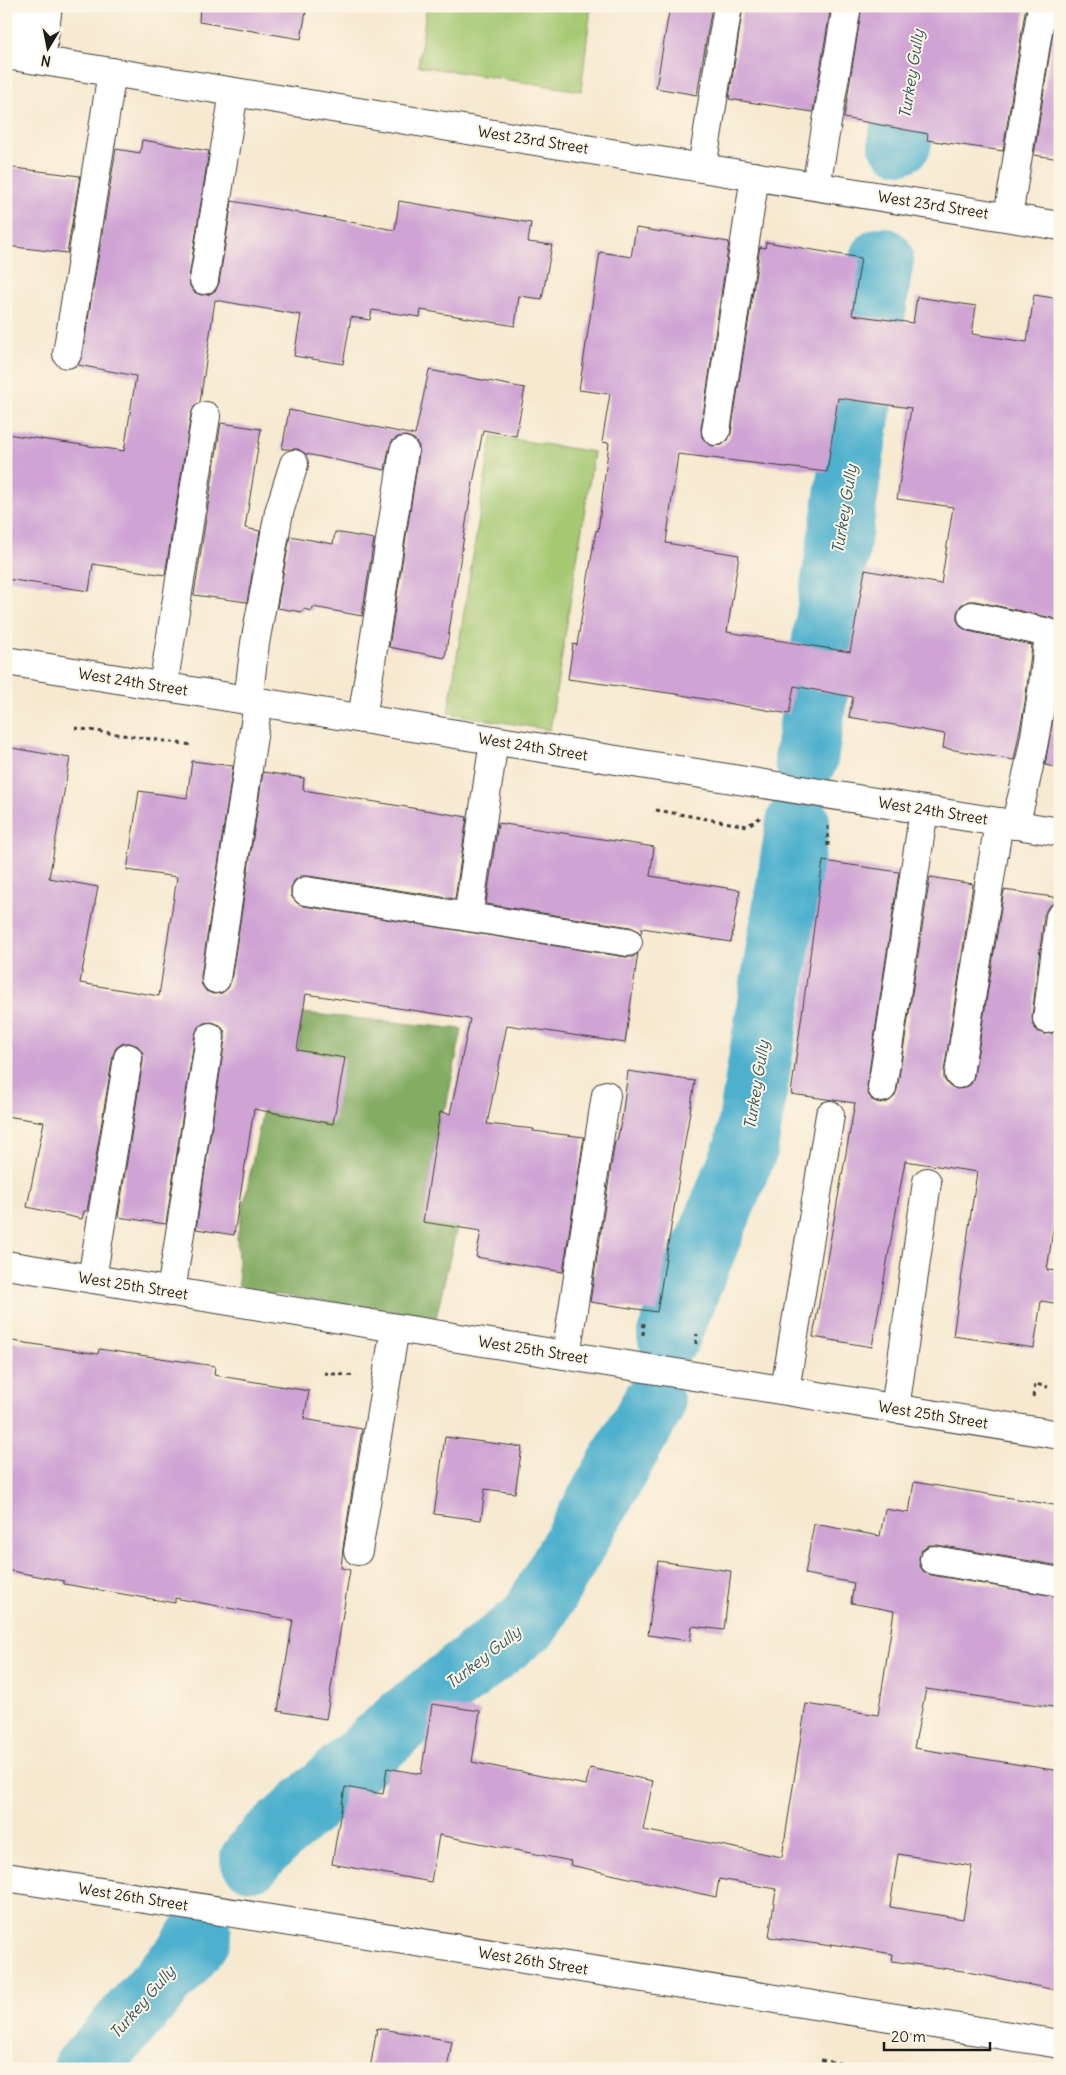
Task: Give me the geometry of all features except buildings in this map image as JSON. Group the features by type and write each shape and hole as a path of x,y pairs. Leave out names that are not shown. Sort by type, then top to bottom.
{"street":[{"path":"10,55 21,6"},
{"path":"41,60 48,6"},
{"path":"702,168 728,6"},
{"path":"816,186 847,6"},
{"path":"1008,217 1042,6"},
{"name":"West 23rd Street","path":"10,55 1060,226"},
{"path":"67,354 112,72"},
{"path":"204,280 234,92"},
{"path":"716,431 755,176"},
{"path":"163,687 206,416"},
{"path":"362,719 404,451"},
{"path":"216,979 253,702 255,644 279,512 294,464"},
{"path":"959,1074 1007,823 1029,770 1046,664 1054,634 972,616"},
{"name":"West 24th Street","path":"6,662 1060,832"},
{"path":"468,917 494,741"},
{"path":"882,1088 924,810"},
{"path":"306,892 628,942"},
{"path":"1047,1018 1060,917"},
{"path":"171,1292 210,1037"},
{"path":"92,1279 128,1058"},
{"path":"566,1356 606,1095"},
{"path":"785,1390 830,1114"},
{"path":"895,1409 928,1182"},
{"name":"West 25th Street","path":"6,1265 1060,1435"},
{"path":"358,1551 385,1382 396,1328"},
{"path":"934,1560 1060,1582"},
{"name":"West 26th Street","path":"6,1877 1060,2044"}],"path":[{"path":"75,728 192,745"},
{"path":"656,810 747,826"},
{"path":"821,2060 872,2069"}],"green space":[{"path":"427,6 591,6 581,91 418,66"},
{"path":"492,436 594,452 550,730 448,713"},
{"path":"303,1013 462,1029 446,1107 440,1112 423,1222 457,1227 436,1318 239,1289 237,1238 263,1110 289,1114"}],"waterway":[{"name":"Turkey Gully","path":"900,142 916,42"},
{"name":"Turkey Gully","path":"806,759 882,259"},
{"name":"Turkey Gully","path":"669,1335 746,1148 798,822"},
{"name":"Turkey Gully","path":"252,1859 260,1849 403,1720 530,1621 653,1405"},
{"name":"Turkey Gully","path":"85,2069 189,1952 200,1936"}]}
